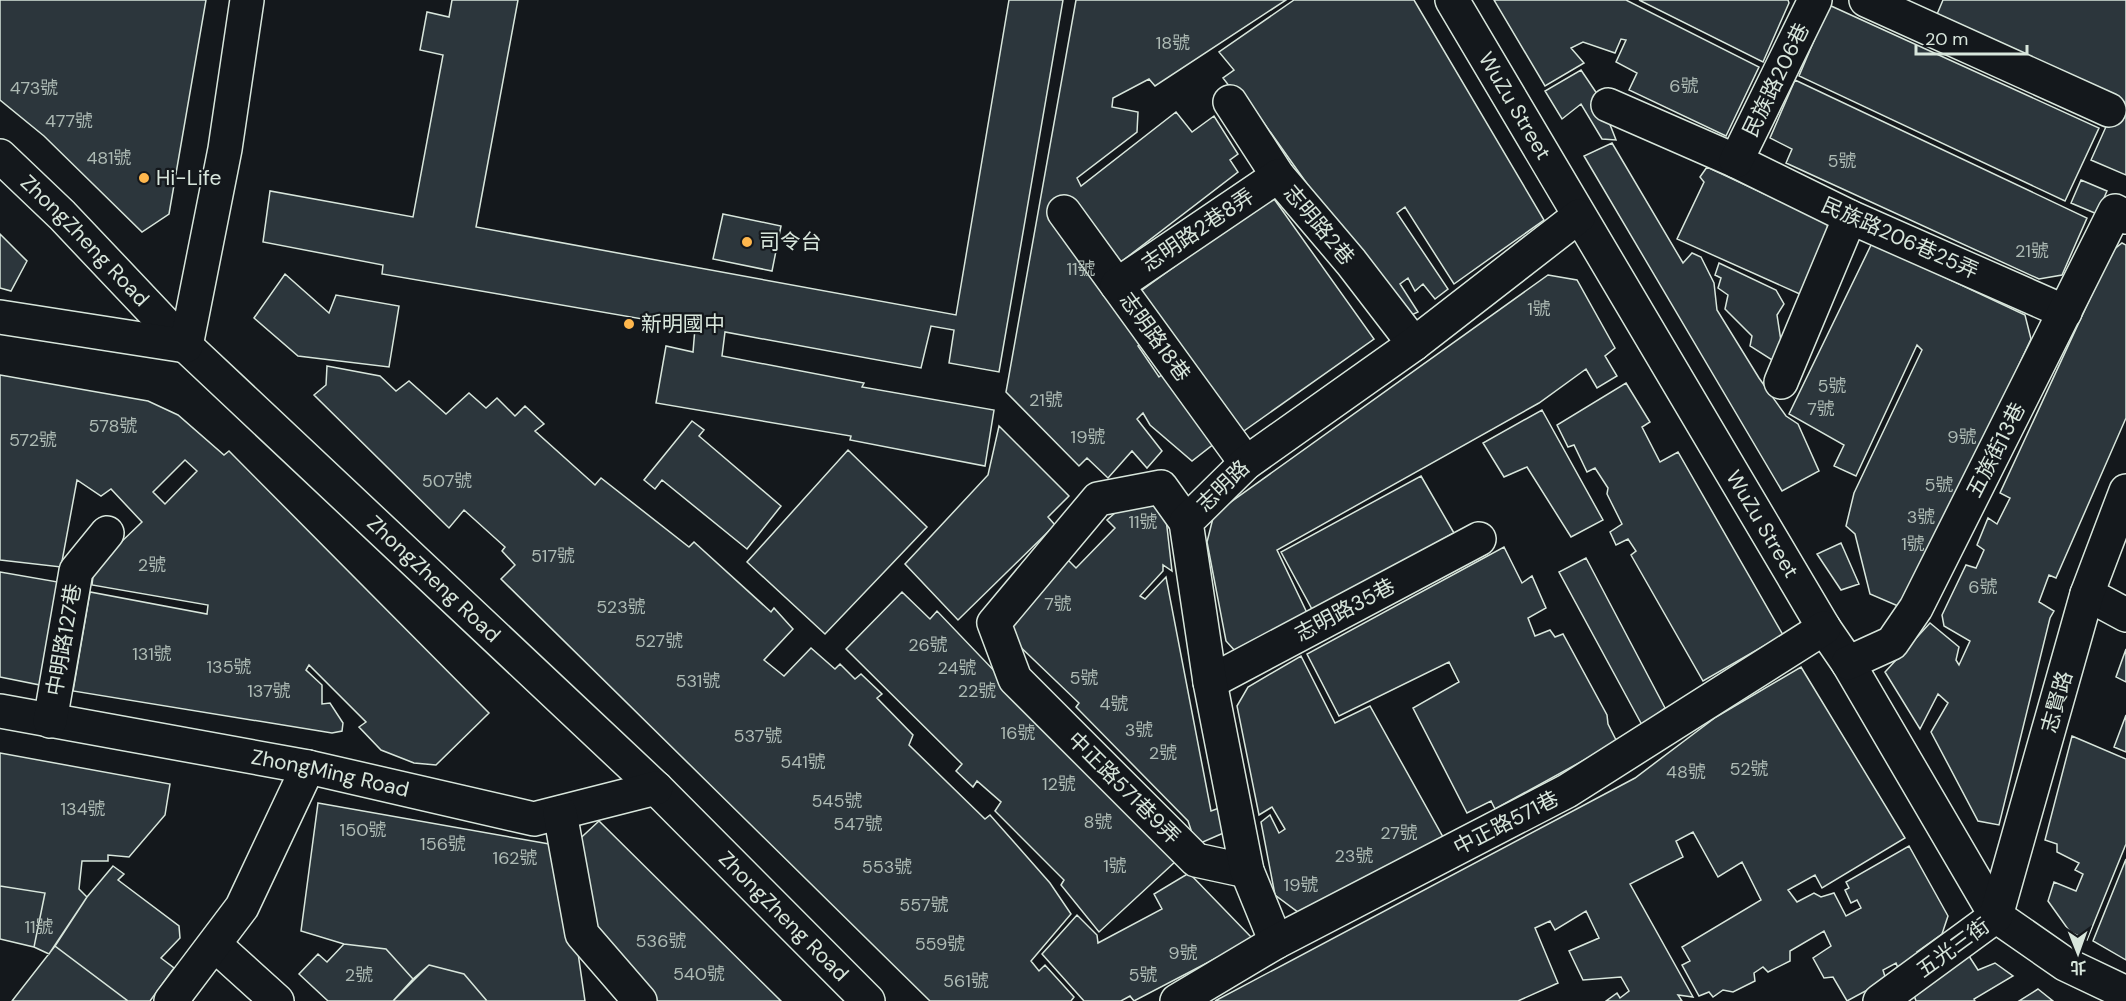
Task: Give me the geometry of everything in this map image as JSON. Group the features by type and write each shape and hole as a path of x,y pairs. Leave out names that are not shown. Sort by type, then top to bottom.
{"street":[{"path":"0,317 186,346 225,149 247,0"},
{"name":"WuZu Street","path":"1452,0 1824,628 1848,663 1996,916 2064,964 2126,993"},
{"name":"民族路206巷","path":"1736,161 1815,0"},
{"path":"1866,0 2109,110"},
{"name":"志明路2巷","path":"1230,102 1278,176 1351,262 1414,344"},
{"name":"民族路206巷25弄","path":"1608,105 1736,161 1850,217 2065,312"},
{"name":"ZhongZheng Road","path":"0,156 62,215 186,346 656,788 868,1001"},
{"name":"志明路2巷8弄","path":"1117,285 1278,176"},
{"name":"志明路18巷","path":"1064,212 1246,463"},
{"name":"五族街13巷","path":"1848,663 1892,643 1916,608 2065,312 2120,214"},
{"name":"志明路","path":"1276,942 1246,871 1210,682 1186,522 1246,463 1414,344 1579,216"},
{"path":"1781,382 1850,217"},
{"name":"中正路571巷9弄","path":"1186,522 1161,487 1098,499 993,623 1015,679 1196,860 1246,871"},
{"name":"志賢路","path":"1996,916 2087,594 2126,491"},
{"name":"中明路127巷","path":"50,721 76,571 107,533"},
{"name":"志明路35巷","path":"1210,682 1479,539"},
{"path":"2087,594 2126,615"},
{"name":"中正路571巷","path":"1177,1001 1276,942 1568,791 1824,628"},
{"name":"ZhongMing Road","path":"0,711 308,767 534,819 656,788"},
{"path":"171,1001 242,907 308,767"},
{"path":"560,813 582,934 640,1001"},
{"name":"五光三街","path":"1880,1001 1996,916"},
{"path":"214,945 276,1001"}],"building":[{"path":"0,0 206,0 169,214 142,232 44,136 0,100"},
{"path":"452,0 518,0 476,227 956,315 1009,0 1063,0 999,372 949,363 954,330 931,326 921,368 725,332 722,356 864,383 862,387 994,410 985,466 850,440 851,436 656,403 666,346 693,352 695,328 382,274 383,265 263,242 270,191 413,217 443,55 420,50 427,12 449,17"},
{"path":"1076,0 1286,0 1155,86 1149,79 1113,98 1112,107 1138,112 1137,132 1077,178 1081,186 1176,112 1192,132 1214,116 1238,154 1230,160 1238,172 1117,265 1143,342 1138,346 1159,377 1165,372 1215,443 1192,461 1150,425 1143,413 1137,419 1162,451 1147,468 1132,451 1108,478 1087,458 1079,466 1006,392"},
{"path":"1294,0 1414,0 1544,220 1454,284 1405,207 1397,213 1448,289 1435,299 1423,284 1415,291 1408,278 1400,284 1418,312 1403,319 1244,95 1239,99 1223,78 1234,70 1219,52"},
{"path":"1494,0 1626,0 1759,67 1726,136 1629,90 1637,73 1616,62 1626,40 1621,39 1615,53 1583,42 1571,48 1584,63 1545,86"},
{"path":"1639,0 1788,0 1789,3 1763,62"},
{"path":"1943,0 2126,0 2126,175 2091,160 2118,100 1935,19"},
{"path":"1829,5 2099,128 2065,201 1799,76"},
{"path":"1581,70 1614,119 1609,122 1616,140 1602,139 1581,104 1562,119 1545,91"},
{"path":"1795,80 2087,218 2062,275 2039,279 1786,163 1792,149 1770,138"},
{"path":"1612,143 1683,263 1692,253 1701,257 1714,283 1717,310 1759,378 1786,416 1798,424 1819,471 1782,491 1584,156"},
{"path":"1707,167 1827,223 1829,236 1802,295 1677,239 1704,182 1700,177"},
{"path":"2081,180 2107,191 2097,214 2071,203"},
{"path":"1272,196 1374,339 1241,433 1138,293"},
{"name":"司令台","path":"723,214 781,226 772,271 713,259"},
{"path":"0,234 27,261 11,291 0,288"},
{"path":"1872,243 2025,315 2031,339 1905,609 1870,594 1855,534 1846,526 1854,493 1922,350 1917,345 1856,476 1834,466 1844,445 1789,414"},
{"path":"2122,243 2126,245 2126,418 2056,578 2049,575 2039,602 2054,611 2050,618 1999,825 1978,821 1931,732 1948,703 1938,694 1920,729 1885,672 1930,623 1959,647 1956,660 1959,665 1970,641 1944,626 1942,615 1966,565 1976,568 1984,550 1977,545 1988,518 1997,524 2010,498 2000,493 2112,251"},
{"path":"1719,263 1776,290 1784,304 1777,315 1781,341 1772,360 1750,346 1752,336 1725,309 1728,295 1718,288 1721,278 1715,275"},
{"path":"285,274 329,313 336,295 399,306 389,367 298,356 254,318"},
{"path":"1548,275 1577,280 1615,348 1605,356 1617,376 1597,388 1586,369 1539,403 1277,550 1308,615 1237,653 1226,641 1207,542 1214,514"},
{"path":"327,366 380,376 396,391 409,381 446,414 469,393 486,408 497,398 515,416 525,406 544,424 535,431 595,485 601,478 689,547 694,542 771,612 774,608 793,629 764,660 784,676 811,648 835,669 840,664 855,679 861,674 882,694 877,698 913,735 909,745 985,819 990,815 1050,883 1071,914 1031,961 1039,971 1045,965 1074,997 1071,1001 930,1001 501,579 515,565 502,551 505,547 464,510 449,528 314,395 326,385"},
{"path":"0,375 148,401 178,415 224,455 229,451 489,713 436,765 414,763 381,750 359,727 366,722 309,665 306,670 322,685 322,704 330,703 343,723 342,731 332,733 73,691 90,592 207,614 208,605 92,585 94,568 142,522 111,489 101,496 77,480 61,567 0,560","holes":["185,460 197,471 165,504 153,492"]},
{"path":"1626,383 1650,422 1642,427 1660,462 1678,452 1783,635 1703,681 1631,555 1636,551 1628,539 1616,545 1610,532 1622,524 1607,494 1608,488 1595,468 1587,472 1574,445 1568,447 1557,425"},
{"path":"1542,410 1603,520 1571,537 1527,467 1504,477 1483,443"},
{"path":"692,421 704,430 699,436 781,506 747,549 662,480 655,489 644,480"},
{"path":"999,426 1069,496 1048,517 1055,525 958,620 905,564 988,475"},
{"path":"848,450 927,527 825,634 747,562"},
{"path":"1421,476 1454,533 1313,611 1281,552"},
{"path":"1133,497 1158,503 1165,510 1172,571 1163,565 1163,571 1140,596 1145,599 1166,577 1211,811 1222,807 1228,831 1196,845 1188,821 1076,707 1079,703 1009,636 1007,619 1068,560 1076,568 1115,528 1107,520"},
{"path":"1841,543 1859,584 1841,590 1817,554"},
{"path":"1504,547 1522,583 1532,576 1546,608 1528,618 1535,636 1550,630 1555,637 1563,634 1607,715 1608,724 1617,742 1495,809 1491,801 1467,813 1413,708 1459,682 1449,662 1339,716 1307,654"},
{"path":"1586,558 1665,708 1642,725 1559,572"},
{"path":"0,572 58,582 40,685 0,677"},
{"path":"902,592 930,619 937,611 1176,861 1099,932 1061,885 1064,880 995,811 1001,802 977,781 973,787 956,771 962,764 846,649"},
{"path":"2126,649 2126,682 2116,677"},
{"path":"1301,656 1335,723 1370,706 1443,837 1302,915 1275,895 1261,822 1270,815 1279,833 1285,829 1272,807 1259,815 1237,706 1248,687"},
{"path":"1801,667 1905,838 1822,888 1815,875 1788,890 1797,902 1814,893 1821,897 1834,893 1846,916 1861,908 1857,900 1851,903 1845,890 1849,888 1846,882 1909,846 1948,916 1942,934 1917,952 1921,957 1898,968 1896,963 1883,970 1886,980 1847,1001 1833,977 1824,978 1813,958 1831,946 1824,931 1790,951 1790,961 1768,972 1763,967 1754,973 1755,981 1733,992 1723,990 1713,997 1709,992 1699,996 1682,965 1690,961 1682,947 1761,900 1742,862 1718,877 1693,832 1676,841 1683,857 1630,884 1693,997 1678,995 1682,1001 1606,1001 1617,993 1620,998 1629,991 1621,977 1583,980 1569,951 1599,938 1586,911 1555,930 1550,921 1535,928 1558,983 1518,1001 1215,1001 1635,778 1716,717"},
{"path":"2126,715 2126,752 2114,747"},
{"path":"2072,736 2126,759 2126,844 2087,940 2070,932 2048,901 2054,882 2076,891 2083,874 2075,870 2079,863 2057,852 2057,844 2045,840"},
{"path":"0,753 170,784 165,815 129,857 108,855 108,861 82,861 79,889 87,897 49,954 34,947 45,893 0,886"},
{"path":"318,803 555,845 563,850 585,1001 487,1001 464,974 429,965 413,979 386,949 344,944 301,931"},
{"path":"599,821 781,1001 650,1001 585,930 572,846"},
{"path":"2126,859 2126,960 2093,941"},
{"path":"113,866 124,874 118,880 179,926 180,938 161,958 174,968 150,1001 128,1001 55,946 87,897"},
{"path":"1189,873 1253,939 1134,1001 1130,996 1121,1001 1084,1001 1042,954 1077,915 1097,935 1098,943 1162,909 1154,894"},
{"path":"0,886 45,893 34,947 0,939"},
{"path":"344,944 386,949 413,979 393,1001 328,1001 299,974 318,954 327,962"},
{"path":"55,946 128,1001 12,1001"},
{"path":"1969,956 1978,970 1995,963 2013,976 1974,999 1975,1001 1916,1001 1913,992"},
{"path":"429,965 464,974 487,1001 393,1001"},
{"path":"2038,989 2053,1001 2019,1001"}],"place":[{"name":"Hi-Life","path":"144,178"},
{"name":"司令台","path":"747,242"},
{"name":"新明國中","path":"629,324"}]}
